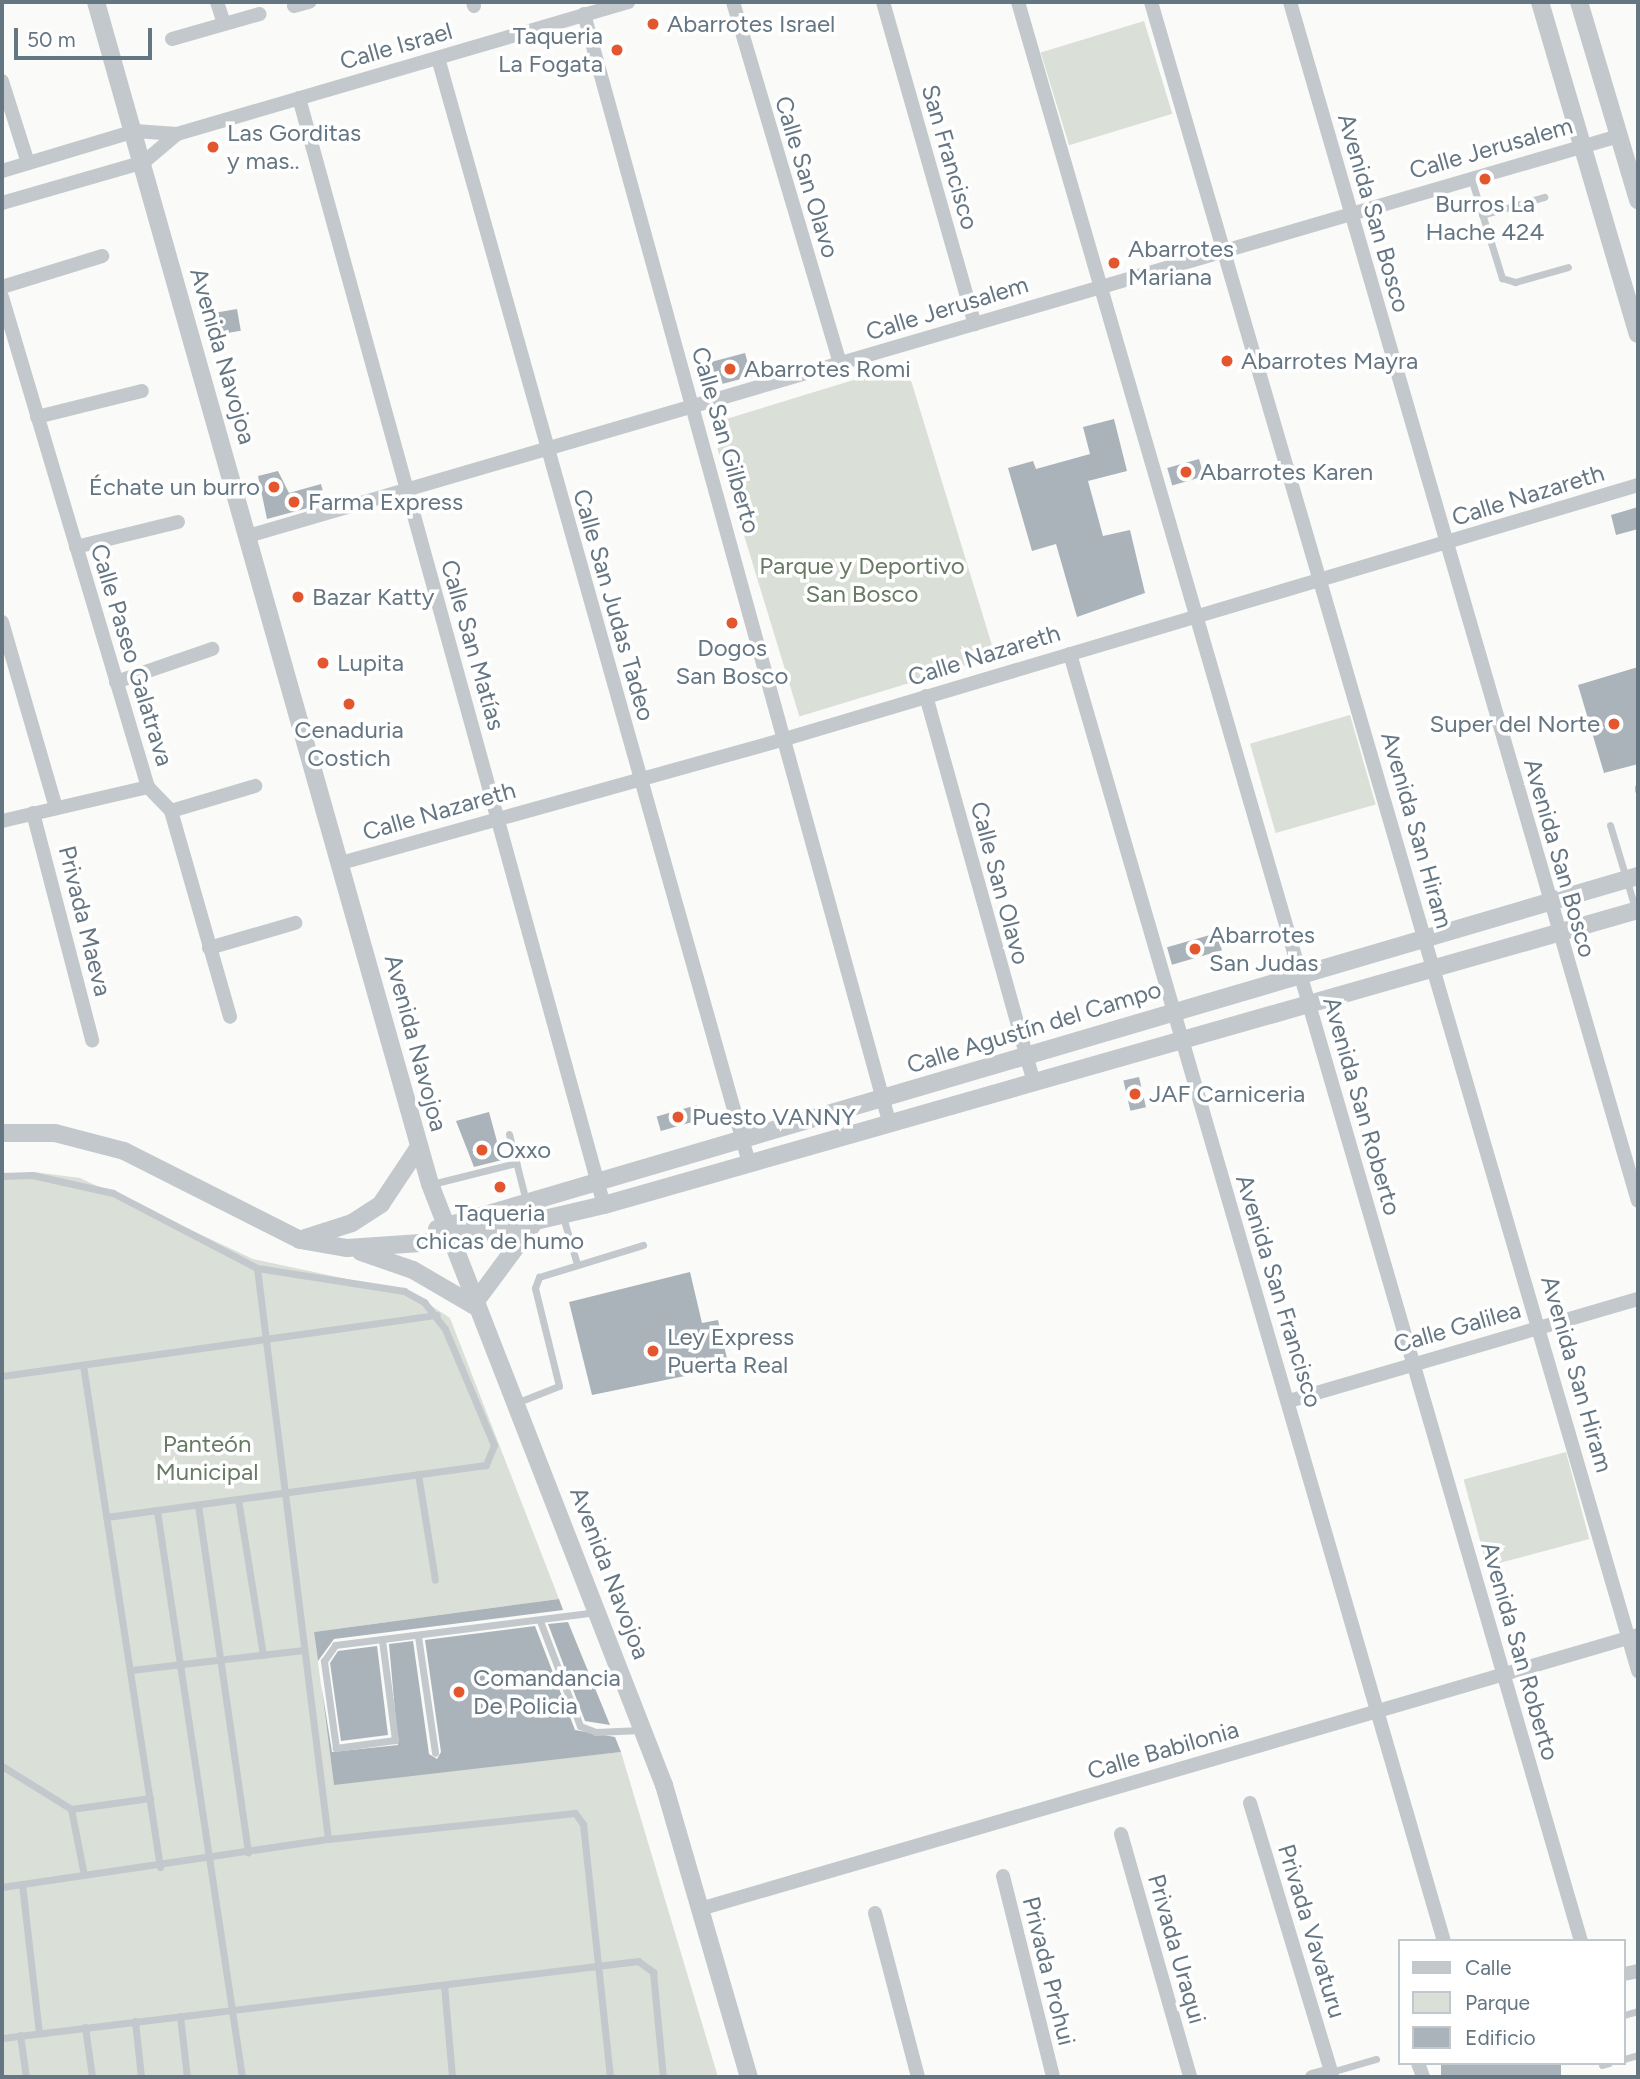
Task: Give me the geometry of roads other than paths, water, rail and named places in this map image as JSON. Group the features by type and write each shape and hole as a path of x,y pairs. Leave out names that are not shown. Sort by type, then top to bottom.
{"street":[{"name":"Avenida Navojoa","path":"96,2 144,162 430,1184 473,1305 516,1402 644,1730 749,2077"},
{"path":"217,2 224,24"},
{"path":"294,6 309,2"},
{"name":"Calle Israel","path":"135,131 177,134 628,2"},
{"name":"Calle San Olavo","path":"733,2 840,364"},
{"name":"San Francisco","path":"883,2 975,324"},
{"name":"Avenida San Roberto","path":"1018,2 1580,1939"},
{"name":"Avenida San Hiram","path":"1151,2 1425,940 1633,1637 1638,1671"},
{"name":"Avenida San Bosco","path":"1290,2 1443,544 1638,1201"},
{"path":"1540,2 1638,334"},
{"path":"1579,2 1638,200"},
{"name":"Calle San Gilberto","path":"584,14 889,1121"},
{"path":"172,39 260,15"},
{"name":"Calle San Judas Tadeo","path":"438,58 749,1163"},
{"path":"2,80 28,163"},
{"name":"Calle San Matías","path":"299,98 404,488 604,1205"},
{"path":"2,171 135,131"},
{"name":"Calle Israel","path":"144,162 177,134"},
{"name":"Calle Jerusalem","path":"248,536 404,488 840,364 1619,136"},
{"path":"2,203 144,162"},
{"path":"2,287 103,256"},
{"name":"Calle Paseo Galatrava","path":"2,297 148,788 171,811 230,1017"},
{"path":"37,418 142,391"},
{"name":"Calle Nazareth","path":"341,863 640,777 785,739 1194,615 1638,485"},
{"path":"76,547 178,522"},
{"path":"2,622 56,808"},
{"path":"116,682 212,649"},
{"name":"Avenida San Francisco","path":"1070,654 1179,1041 1289,1401 1443,1939"},
{"name":"Calle San Olavo","path":"926,696 1024,1057 1033,1080"},
{"path":"171,811 255,786"},
{"path":"2,821 148,788"},
{"name":"Privada Maeva","path":"33,813 92,1040"},
{"name":"Calle Agustín del Campo","path":"447,1233 526,1201 1632,878"},
{"name":"Calle Agustín del Campo","path":"447,1233 533,1224 604,1205 1033,1080 1434,970 1637,911"},
{"path":"209,947 295,923"},
{"path":"2,1133 55,1133 124,1151 300,1240 347,1248 413,1270 473,1305 533,1224"},
{"path":"300,1240 352,1223 381,1204 419,1147"},
{"path":"347,1248 447,1233"},
{"name":"Calle Galilea","path":"1289,1401 1638,1299"},
{"name":"Calle Babilonia","path":"700,1909 1633,1637"},
{"name":"Privada Vavaturu","path":"1250,1802 1331,2075"},
{"name":"Privada Uraqui","path":"1121,1834 1190,2077"},
{"name":"Privada Prohui","path":"1003,1876 1053,2077"},
{"path":"875,1913 918,2077"},
{"path":"1312,2077 1331,2075"}],"lane":[{"path":"1471,178 1508,283 1568,267"},
{"path":"1482,215 1544,197"},
{"path":"1610,825 1632,878 1637,911"},
{"path":"509,1134 526,1201"},
{"path":"430,1184 516,1163"},
{"path":"2,1176 32,1175 113,1193 257,1268 404,1291 437,1315 494,1446 494,1458 486,1465 107,1517"},
{"path":"563,1216 577,1264"},
{"path":"516,1402 559,1386 535,1282 577,1264 643,1245"},
{"path":"257,1268 328,1839"},
{"path":"2,1376 268,1342 437,1315"},
{"path":"83,1365 160,1867"},
{"path":"418,1474 435,1580"},
{"path":"238,1499 263,1655"},
{"path":"198,1505 248,1852"},
{"path":"157,1511 242,2077"},
{"path":"382,1640 395,1740 336,1748 325,1676 328,1651 382,1640 599,1611"},
{"path":"540,1621 580,1726 596,1732 644,1730"},
{"path":"418,1636 435,1753"},
{"path":"131,1670 304,1650"},
{"path":"2,1766 71,1809 150,1798"},
{"path":"71,1809 84,1875"},
{"path":"2,1887 160,1867 328,1839 575,1813 583,1824 610,2077"},
{"path":"22,1884 39,2033"},
{"path":"2,2038 638,1961 653,1972 663,2077"},
{"path":"444,1985 452,2077"},
{"path":"180,2017 187,2077"},
{"path":"135,2021 141,2077"},
{"path":"85,2027 92,2077"},
{"path":"20,2035 26,2077"},
{"path":"1331,2075 1376,2059"}],"place":[{"name":"Abarrotes Israel","path":"653,24"},
{"name":"Taqueria La Fogata","path":"617,50"},
{"name":"Las Gorditas y mas..","path":"213,147"},
{"name":"Burros La Hache 424","path":"1485,179"},
{"name":"Abarrotes Mariana","path":"1114,263"},
{"name":"Abarrotes Mayra","path":"1227,361"},
{"name":"Abarrotes Romi","path":"730,369"},
{"name":"Abarrotes Karen","path":"1186,472"},
{"name":"Échate un burro","path":"274,487"},
{"name":"Farma Express","path":"294,502"},
{"name":"Bazar Katty","path":"298,597"},
{"name":"Dogos San Bosco","path":"732,623"},
{"name":"Lupita","path":"323,663"},
{"name":"Cenaduria Costich","path":"349,704"},
{"name":"Super del Norte","path":"1614,724"},
{"name":"Abarrotes San Judas","path":"1195,949"},
{"name":"JAF Carniceria","path":"1135,1094"},
{"name":"Puesto VANNY","path":"678,1117"},
{"name":"Oxxo","path":"482,1150"},
{"name":"Taqueria chicas de humo","path":"500,1187"},
{"name":"Ley Express Puerta Real","path":"653,1351"},
{"name":"Comandancia De Policia","path":"459,1692"}],"park label":[{"name":"Parque y Deportivo San Bosco","path":"862,580"},
{"name":"Panteón Municipal","path":"207,1458"}]}
